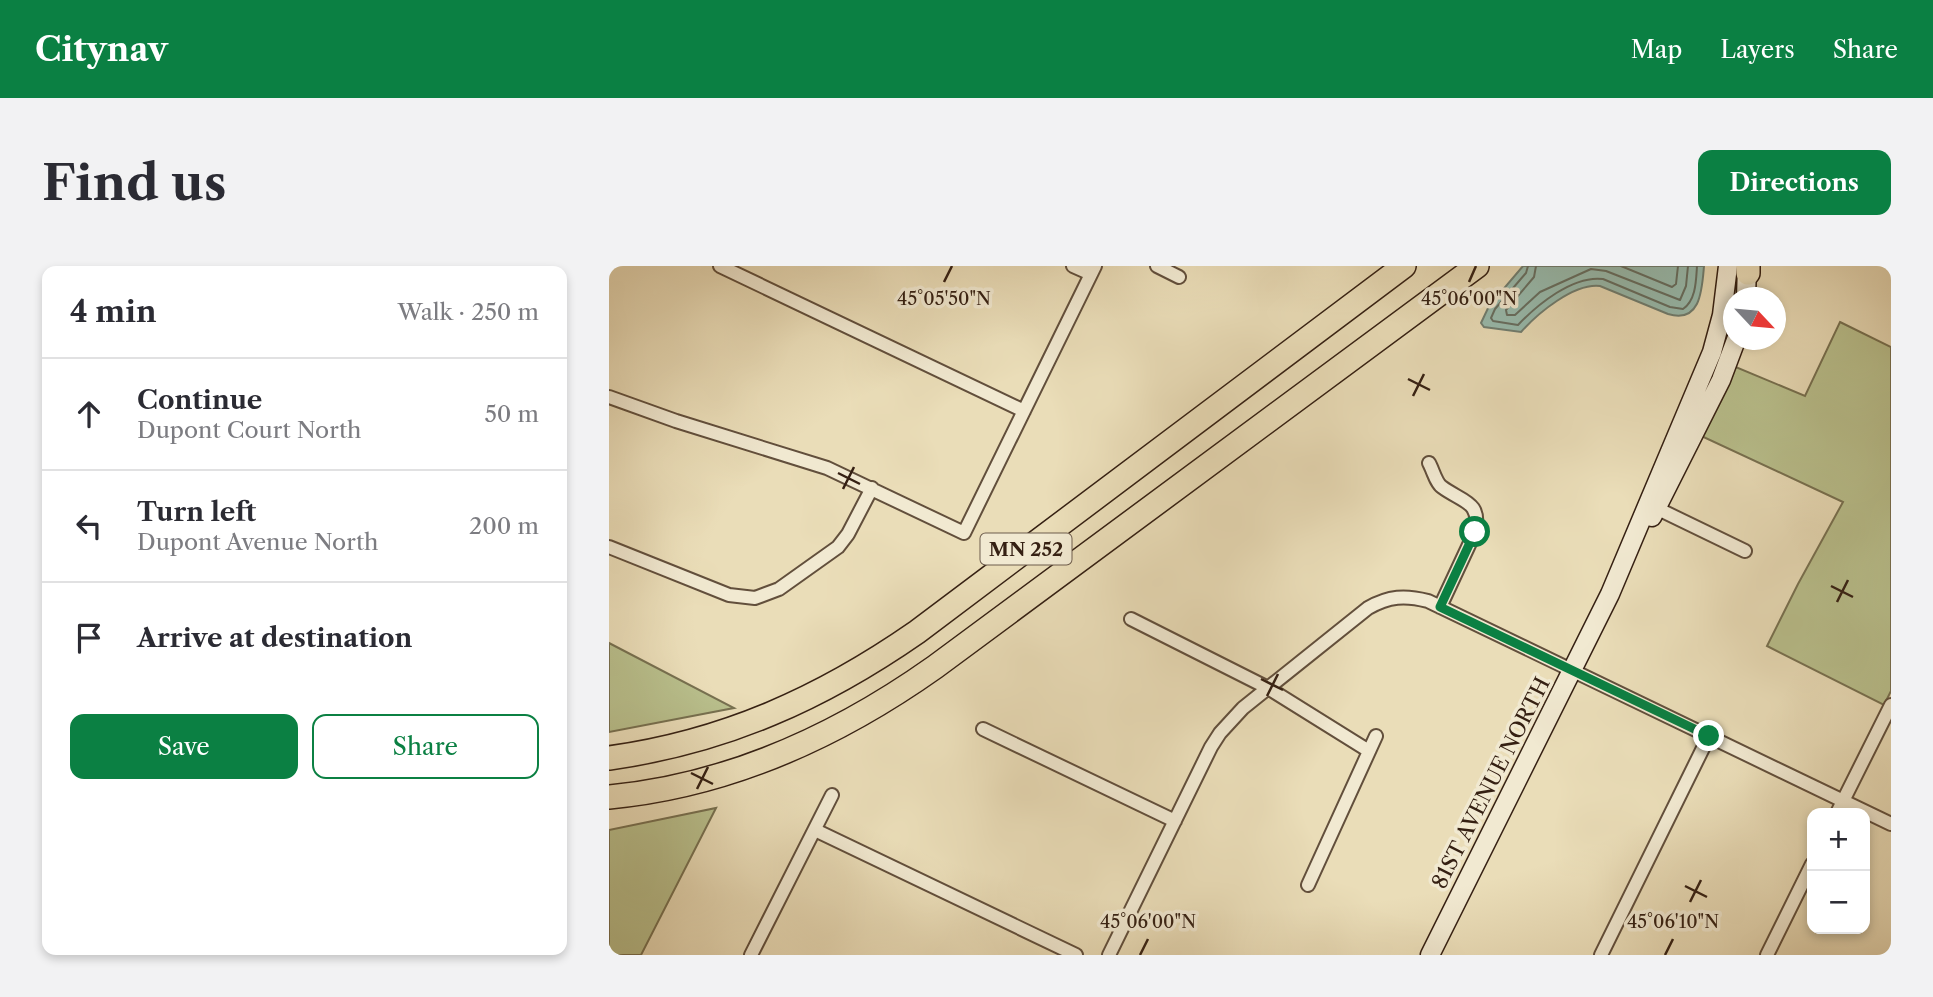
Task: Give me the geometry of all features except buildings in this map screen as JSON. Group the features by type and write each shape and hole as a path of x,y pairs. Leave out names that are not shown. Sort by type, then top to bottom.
{"highway":[{"name":"MN 252","path":"609,758 658,749 737,727 808,698 864,668 917,632 1405,266"},
{"name":"MN 252","path":"609,797 679,785 748,765 806,743 879,704 935,667 1477,266"}],"street":[{"path":"720,266 1024,411"},
{"path":"609,397 827,468 964,533 1093,270 1073,266"},
{"path":"1157,266 1179,277"},
{"name":"81ST AVENUE NORTH","path":"1743,268 1745,287"},
{"name":"81ST AVENUE NORTH","path":"1652,506 1712,352 1722,315 1743,268"},
{"name":"81ST AVENUE NORTH","path":"1430,955 1573,671 1652,506 1721,380 1732,350"},
{"path":"1429,463 1440,486 1470,503 1476,512 1477,522 1475,532 1440,607"},
{"path":"609,547 729,595 755,598 779,589 838,547 872,488"},
{"path":"1652,506 1745,551"},
{"path":"1109,955 1220,733 1243,708 1369,608 1382,600 1397,596 1413,597 1440,607 1891,824"},
{"path":"1131,619 1268,688 1369,751"},
{"path":"1840,808 1891,705"},
{"path":"983,729 1175,821"},
{"path":"1308,885 1376,736"},
{"path":"1601,955 1709,736"},
{"path":"751,955 832,795"},
{"path":"815,830 1076,955"},
{"path":"1767,955 1809,871"}],"green space":[{"path":"1840,322 1891,347 1891,691 1884,705 1767,646 1843,502 1697,434 1731,365 1805,396"},
{"path":"609,643 734,708 609,732"},
{"path":"716,808 641,955 609,955 609,830"}],"water":[{"path":"1523,266 1704,266 1698,302 1687,314 1668,314 1600,286 1590,286 1557,301 1521,332 1484,327 1481,323 1489,306"}],"route":[{"path":"1475,532 1440,607 1709,736"}]}
